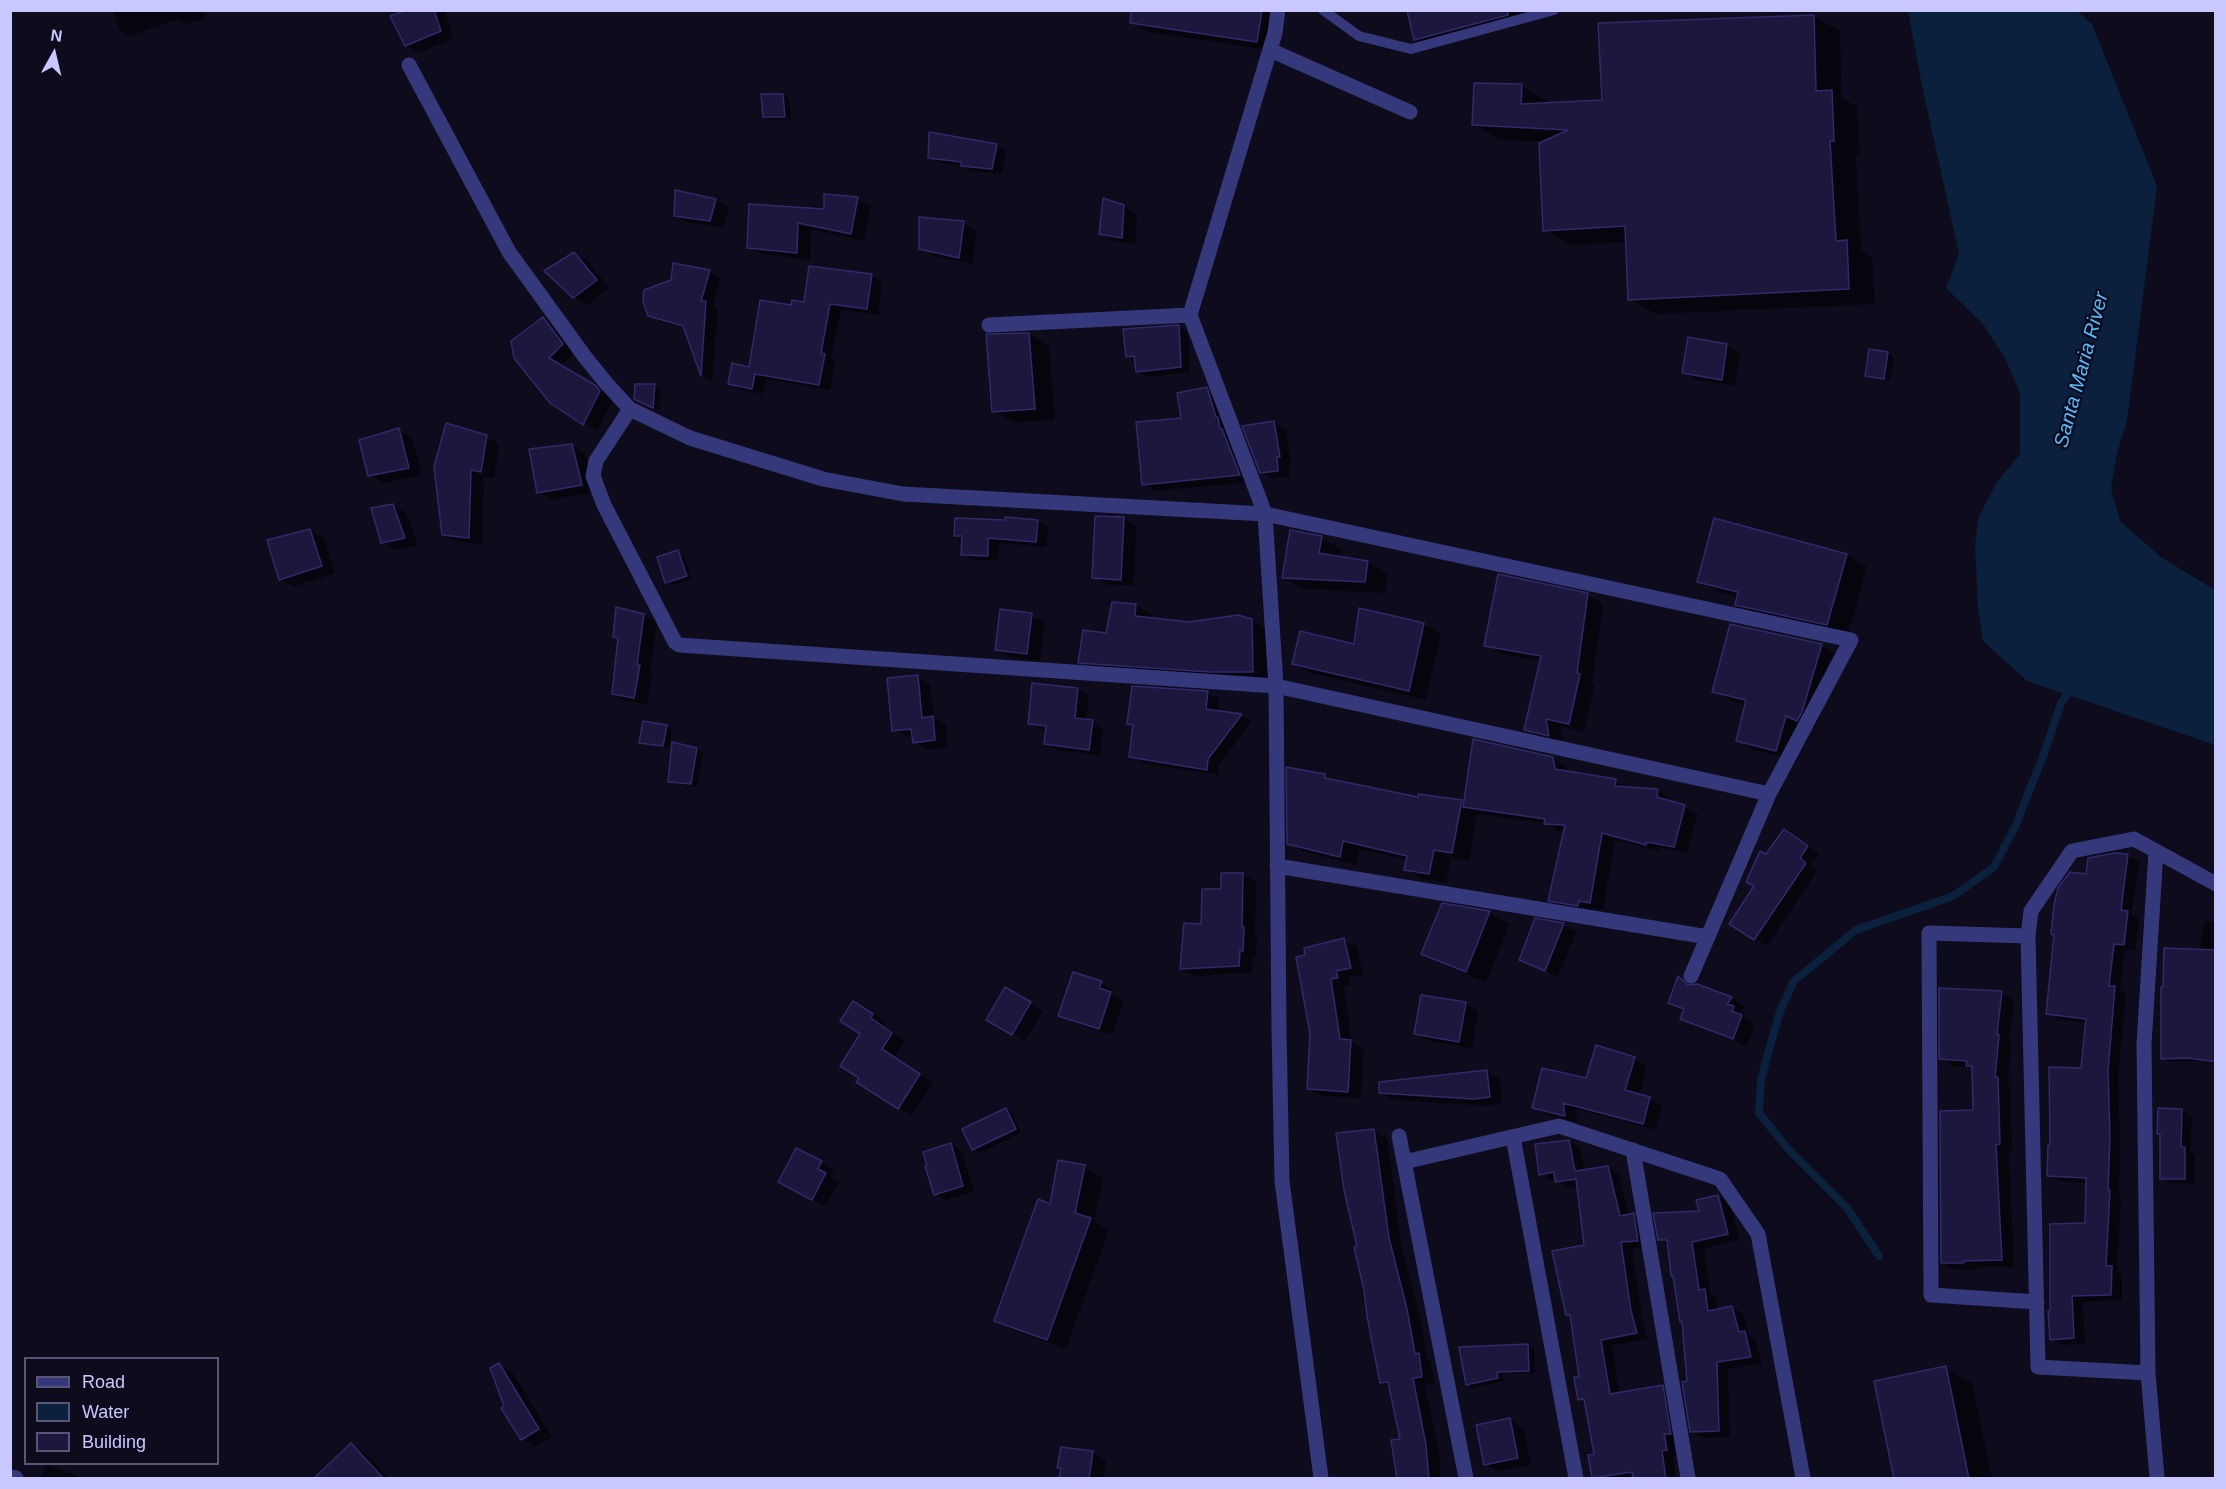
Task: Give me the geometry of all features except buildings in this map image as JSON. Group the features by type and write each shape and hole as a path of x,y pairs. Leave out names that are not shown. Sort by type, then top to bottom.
{"street":[{"path":"1278,10 1270,50 1191,315 1264,514 1276,686 1282,1181 1321,1479"},
{"path":"1270,50 1410,112"},
{"path":"409,65 509,252 585,357 630,409 690,438 823,479 903,494 1264,514 1851,640 1769,794 1691,976"},
{"path":"989,325 1191,315"},
{"path":"630,409 596,460 593,476 604,505 675,642 679,645 1276,686 1769,794"},
{"path":"2148,1373 2038,1367 2028,936 2031,911 2072,851 2134,839 2216,884"},
{"path":"2156,851 2144,1044 2148,1373 2157,1479"},
{"path":"1277,866 1708,937"},
{"path":"2028,936 1929,933 1931,1295 2037,1302"},
{"path":"1404,1162 1559,1126 1720,1179 1758,1234 1803,1479"},
{"path":"1399,1136 1466,1479"},
{"path":"1513,1137 1576,1479"},
{"path":"1633,1150 1688,1479"},
{"path":"10,1477 16,1479"}],"lane":[{"path":"1323,10 1359,36 1411,49 1554,10"}],"water":[{"name":"Santa Maria River","path":"1908,11 2077,11 2092,24 2157,186 2127,421 2117,453 2111,488 2120,521 2161,557 2215,590 2215,745 2027,681 1983,641 1978,609 1975,545 1979,516 1997,482 2020,454 2020,393 2005,358 1983,324 1946,288 1959,254"}],"waterway":[{"path":"1879,1256 1847,1208 1788,1149 1759,1113 1761,1079 1780,1011 1794,981 1856,930 1953,896 1994,867 2015,827 2061,703 2072,688"}]}
